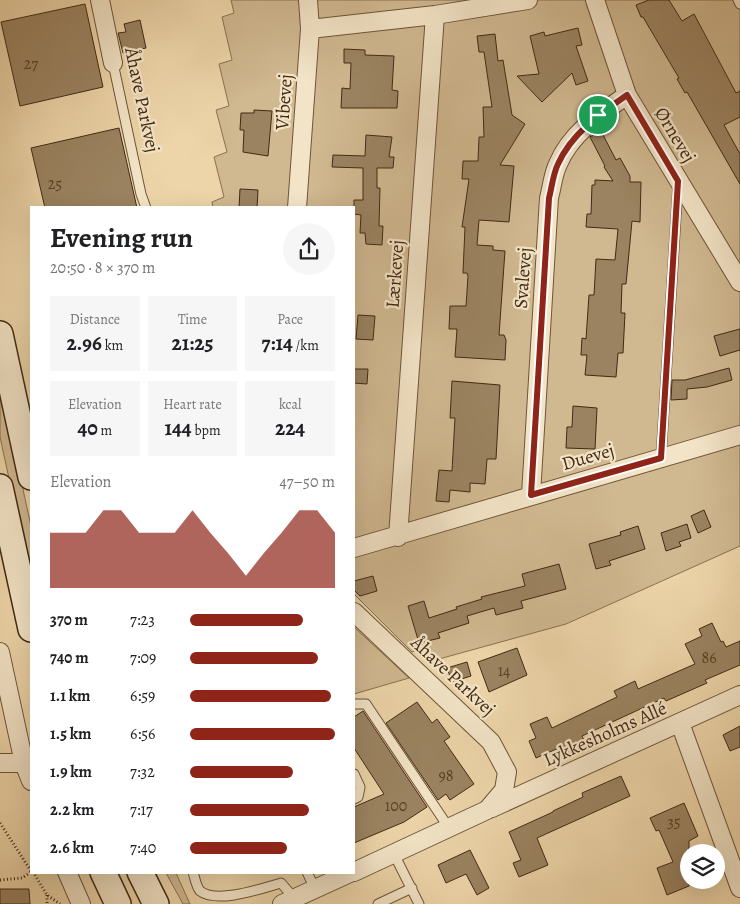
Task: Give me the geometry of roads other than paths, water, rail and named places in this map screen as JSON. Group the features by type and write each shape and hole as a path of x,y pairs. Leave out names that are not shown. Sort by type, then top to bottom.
{"main road":[{"path":"0,334 30,472"},
{"path":"0,488 30,624"},
{"path":"104,874 118,904"},
{"path":"141,874 156,904"}],"street":[{"name":"Åhave Parkvej","path":"100,0 113,63"},
{"name":"Vibevej","path":"297,206 310,29 308,0"},
{"path":"310,29 435,15 528,0"},
{"name":"Ørnevej","path":"595,0 627,95 740,282"},
{"name":"Lærkevej","path":"398,537 435,15"},
{"name":"Svalevej","path":"531,495 549,198 558,164 573,139 598,115 627,95"},
{"name":"Duevej","path":"358,548 531,495 740,435"},
{"name":"Åhave Parkvej","path":"355,613 491,742 504,764 506,781"},
{"path":"0,652 24,763 30,778"},
{"name":"Lykkesholms Allé","path":"355,871 740,695"},
{"path":"680,723 740,888"},
{"path":"0,763 24,763"},
{"name":"Lykkesholms Allé","path":"486,810 504,790 506,781"},
{"path":"68,874 81,904"},
{"name":"Lykkesholms Allé","path":"292,902 331,877 344,874"}],"lane":[{"path":"738,0 740,4"},
{"name":"Åhave Parkvej","path":"113,63 141,194 145,206"},
{"path":"661,458 678,181"},
{"path":"355,704 366,704 449,828"},
{"path":"355,776 360,787 358,797 355,798"},
{"path":"394,854 419,904"},
{"name":"Lykkesholms Allé","path":"193,874 200,890 213,900 226,900 281,883 292,902"},
{"path":"308,874 315,889"},
{"path":"378,904 412,888"}]}
